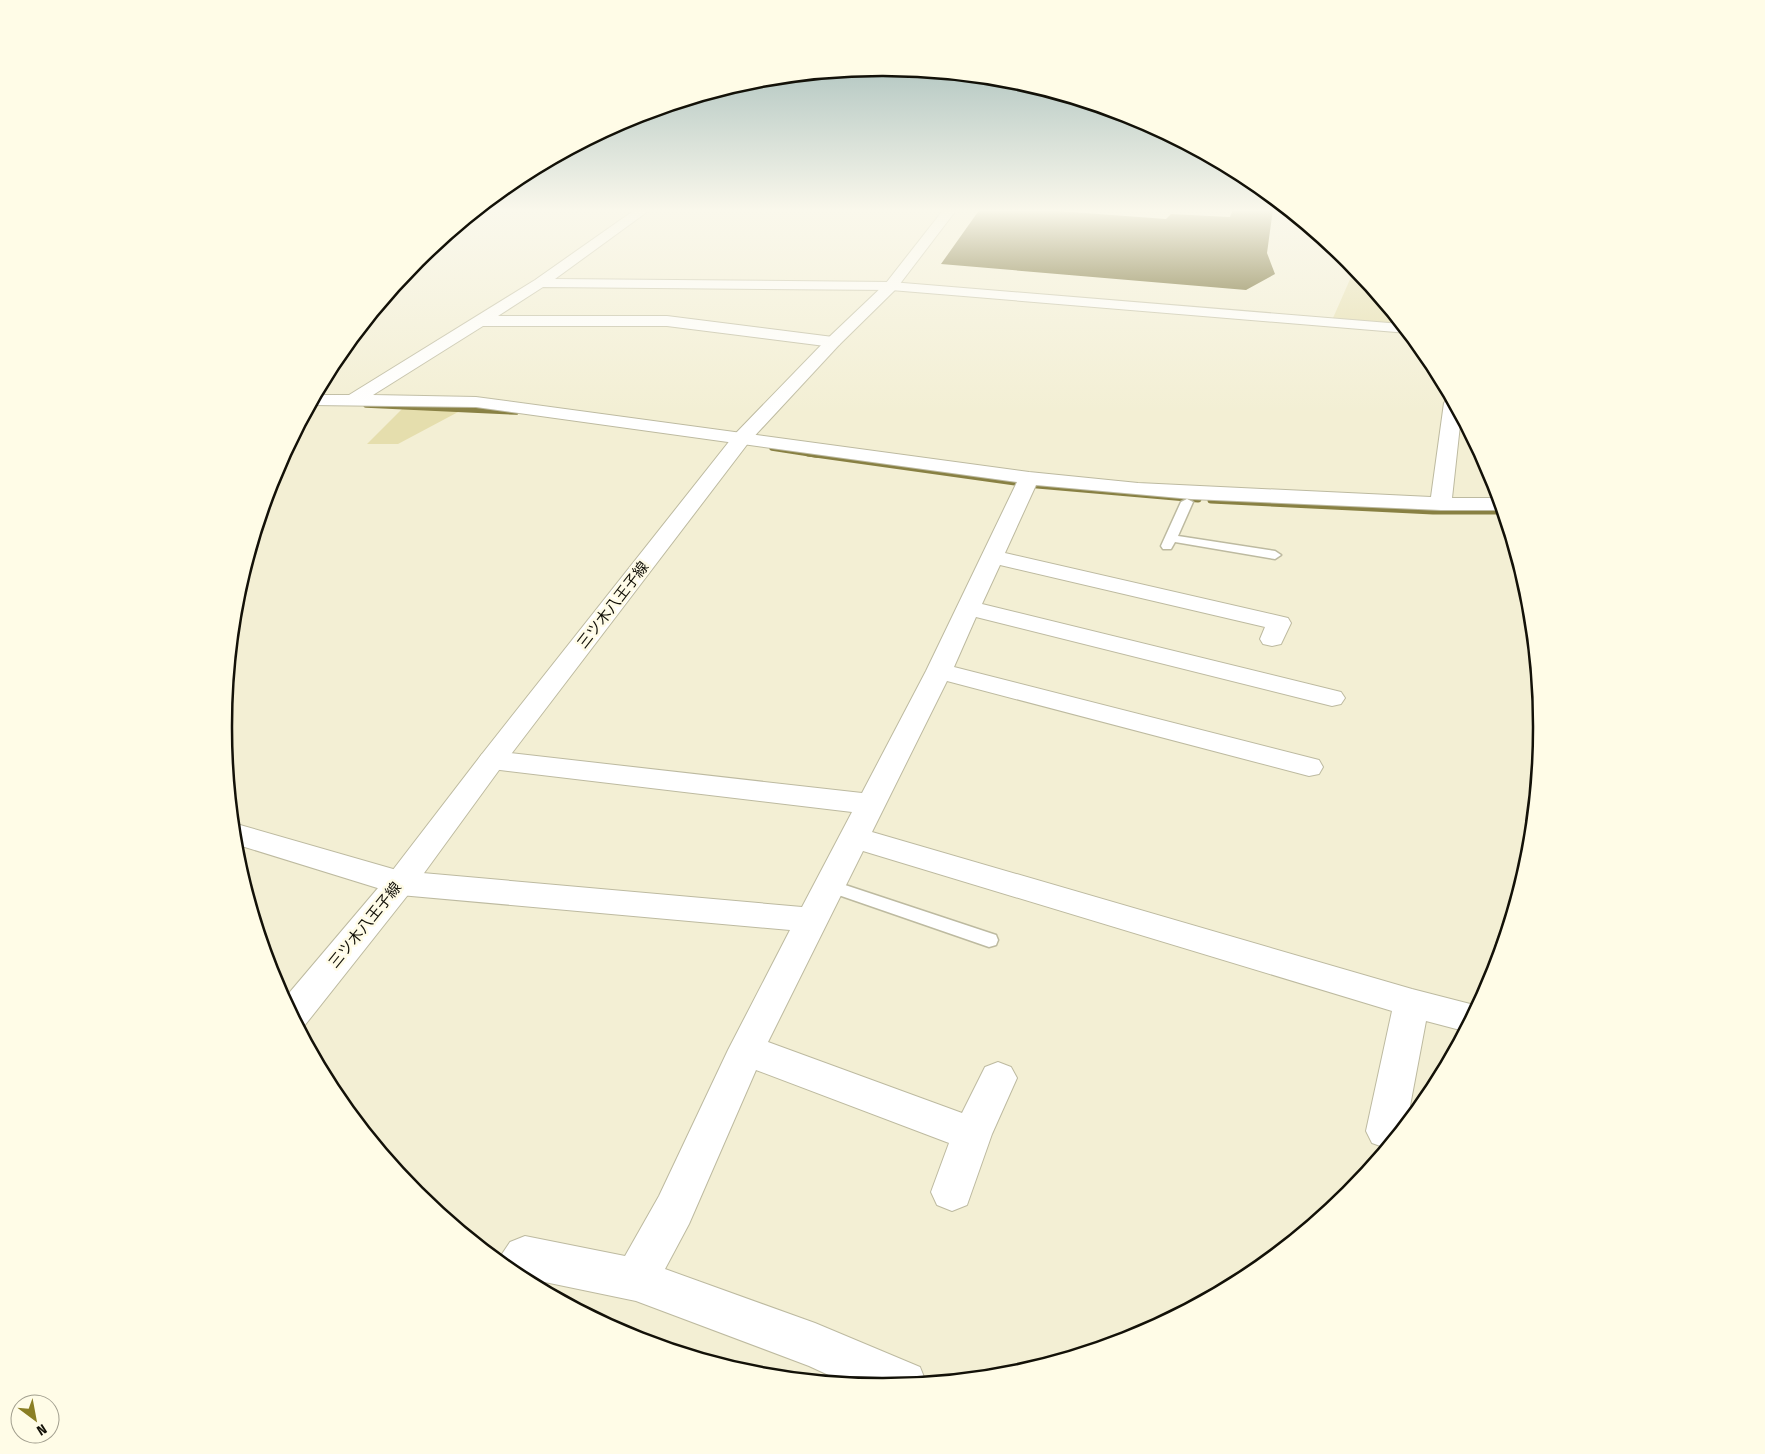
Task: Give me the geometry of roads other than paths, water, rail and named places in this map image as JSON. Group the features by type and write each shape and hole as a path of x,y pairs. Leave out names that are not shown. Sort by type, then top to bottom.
{"street":[{"path":"352,401 481,322 550,277"},
{"name":"三ツ木八王子線","path":"296,1010 400,883 492,760 742,438 898,277"},
{"path":"540,284 891,286 1397,328"},
{"path":"481,322 667,321 833,342"},
{"path":"320,400 476,402 742,438 1027,483 1189,497 1494,504"},
{"path":"1441,504 1452,413"},
{"path":"636,1280 674,1210 746,1050 856,838 870,804 940,671 1027,483"},
{"path":"993,557 1279,623 1272,639"},
{"path":"969,608 1332,698"},
{"path":"940,671 1310,767"},
{"path":"492,760 870,804"},
{"path":"241,835 400,883 813,920"},
{"path":"856,838 1412,1003 1465,1017"},
{"path":"1386,1131 1412,1003"},
{"path":"746,1050 972,1134"},
{"path":"952,1192 972,1134 998,1078"},
{"path":"519,1266 525,1257 636,1280 815,1346 888,1378"}],"lane":[{"path":"1189,497 1169,542 1275,555"},
{"path":"830,886 989,940"}],"waterway":[{"path":"366,405 516,412"},
{"path":"772,448 817,455"},
{"path":"808,453 1037,485 1198,499"},
{"path":"1211,500 1433,511 1496,511"}]}
